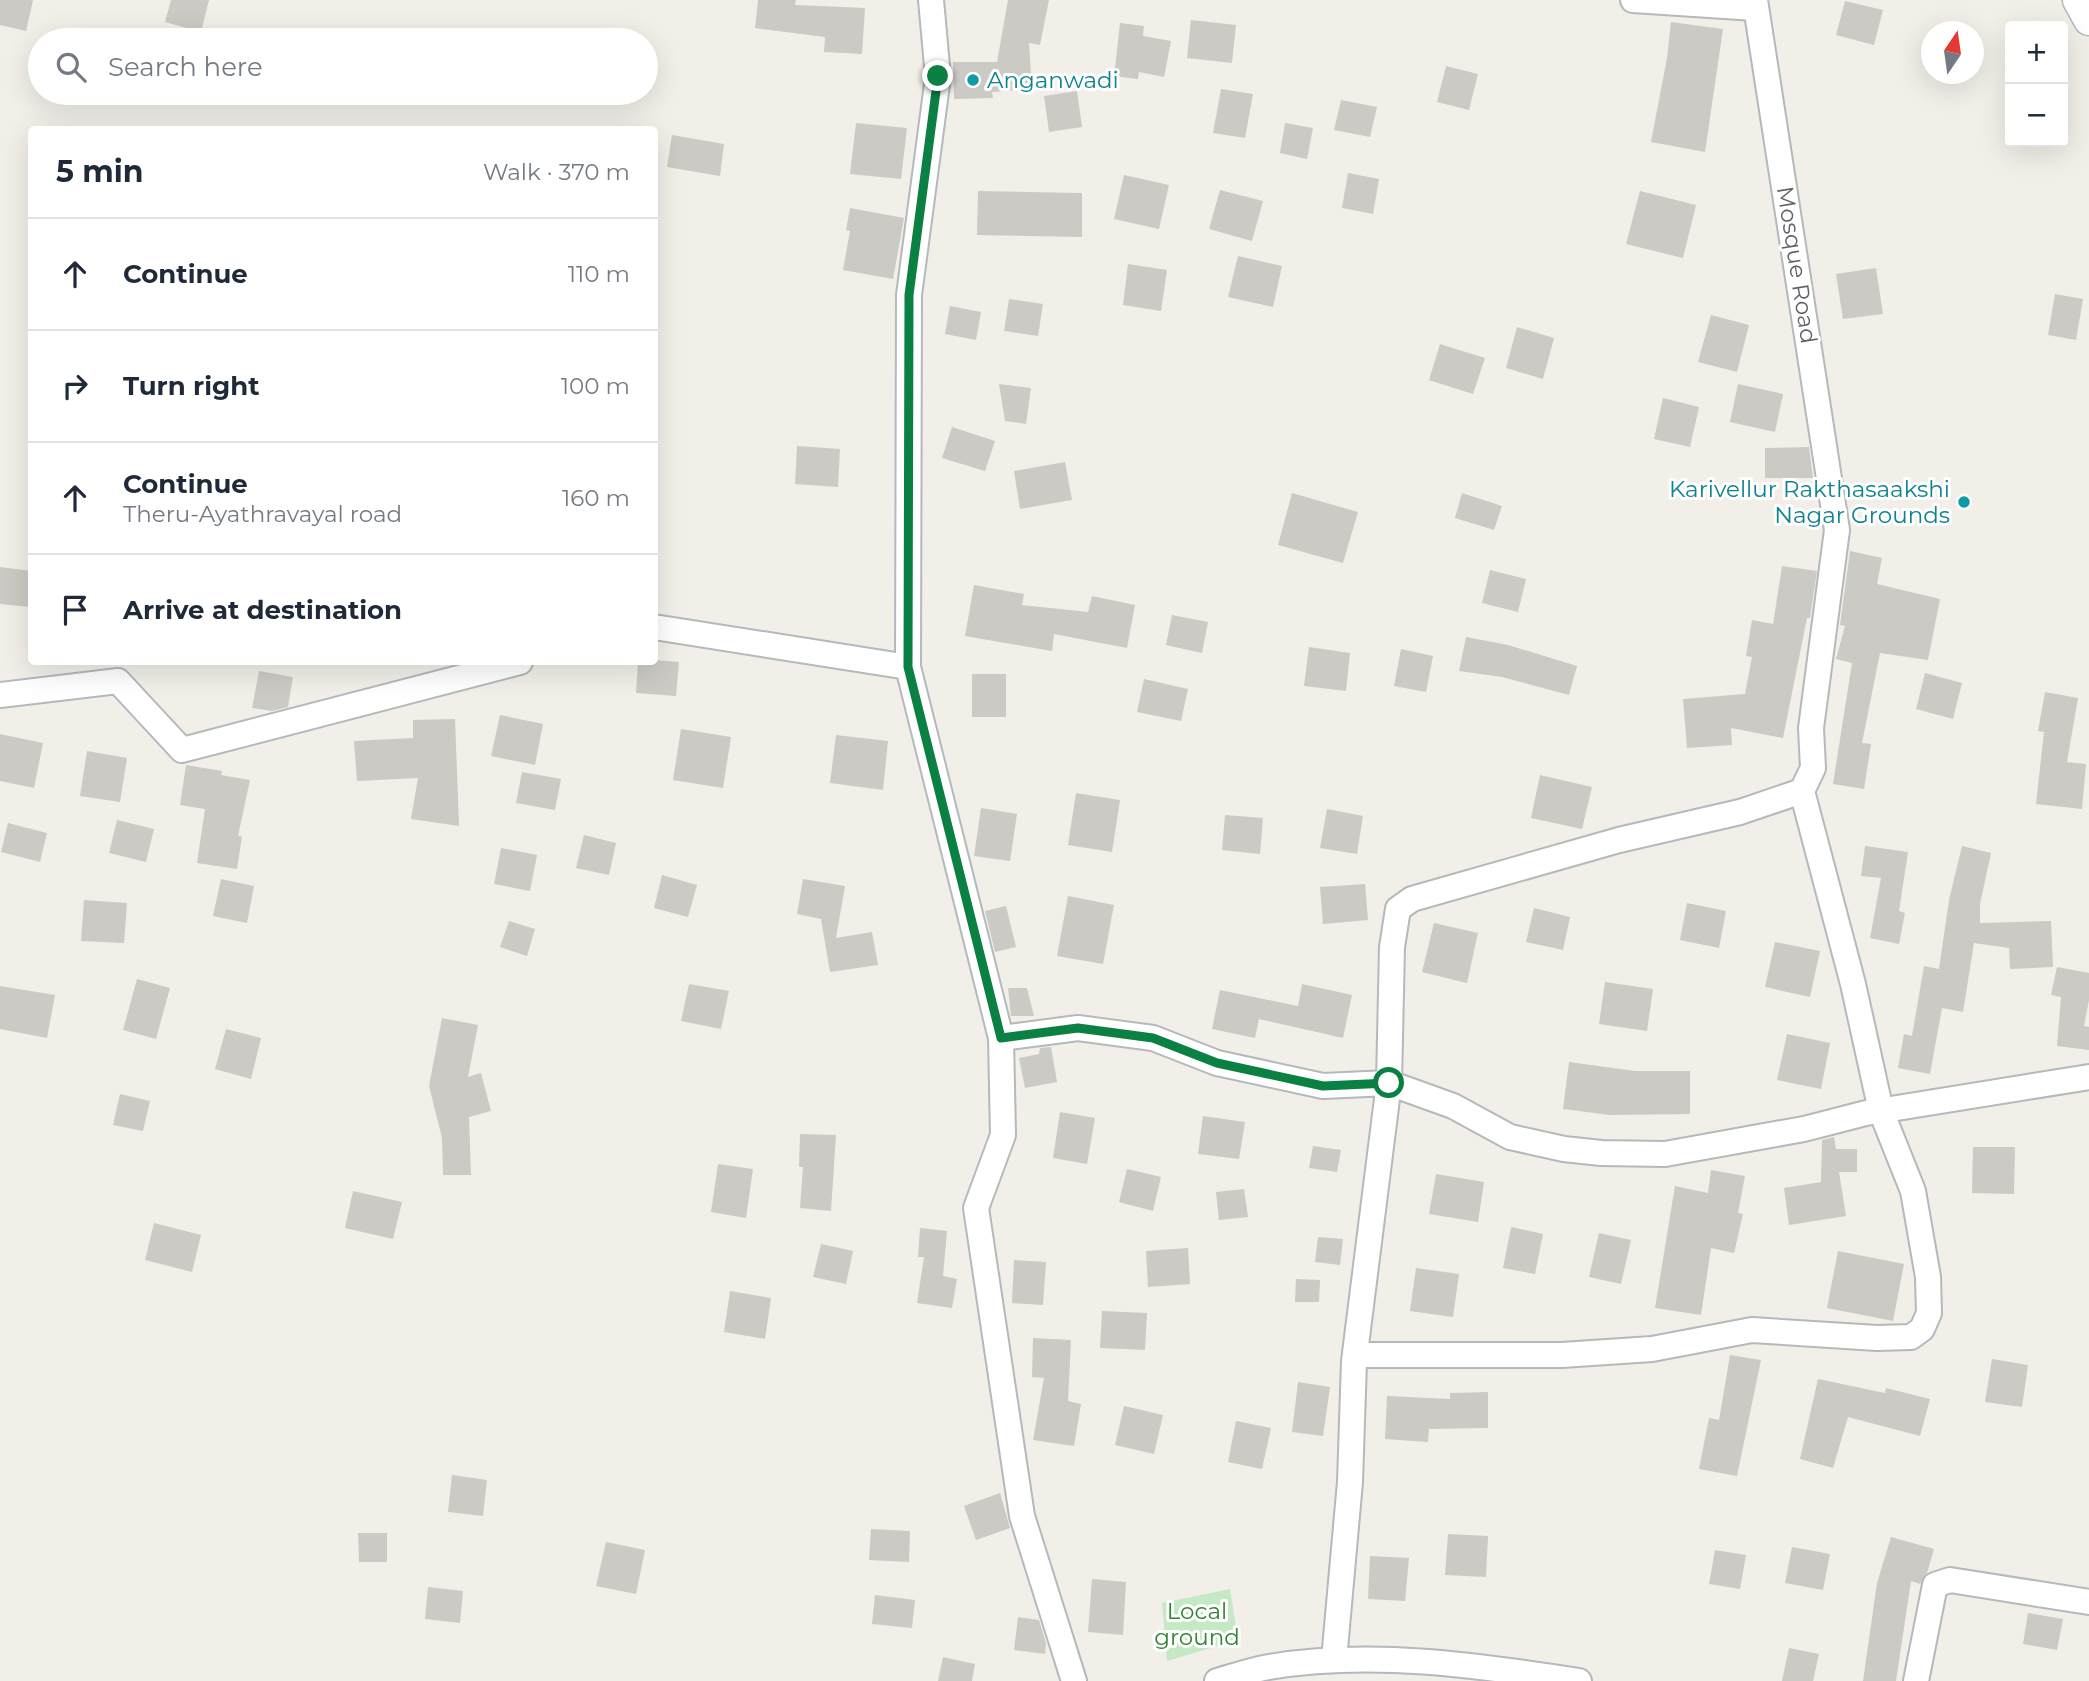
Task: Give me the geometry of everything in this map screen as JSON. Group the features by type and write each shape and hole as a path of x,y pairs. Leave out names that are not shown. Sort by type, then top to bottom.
{"street":[{"path":"932,0 938,76 909,295 908,667 1001,1038 1003,1135 976,1209 1022,1516 1074,1681"},
{"path":"1633,0 1755,4"},
{"path":"2078,0 2089,19"},
{"name":"Mosque Road","path":"1755,4 1768,69 1837,530 1811,729 1814,768 1802,791"},
{"path":"658,627 908,667"},
{"path":"0,695 118,681 181,750 508,665"},
{"path":"1334,1660 1350,1482 1355,1355 1389,1083 1392,947 1398,909 1412,899 1619,840 1740,812 1802,791 1853,984 1881,1111 1913,1191 1928,1277 1929,1313 1922,1329 1912,1337 1877,1338 1752,1330 1652,1349 1562,1355 1355,1355"},
{"path":"1001,1038 1078,1028 1153,1038 1217,1063 1323,1086 1389,1083 1453,1106 1510,1137 1564,1150 1601,1153 1665,1154 1804,1129 1881,1111 2089,1077"},
{"path":"1916,1681 1935,1586 1950,1580 2089,1602"},
{"path":"1217,1681 1267,1667 1334,1660 1498,1668 1579,1681"}],"green space":[{"name":"Local ground","path":"1230,1589 1238,1640 1167,1661 1162,1603"}],"building":[{"path":"0,0 33,0 26,31 0,25"},
{"path":"171,0 209,0 202,28 187,28 165,22"},
{"path":"758,0 796,0 795,5 865,8 862,54 824,52 825,37 755,28"},
{"path":"1008,0 1049,0 1040,45 1029,43 1032,89 992,92 993,98 954,99 953,62 997,62"},
{"path":"1845,1 1883,10 1874,45 1836,35"},
{"path":"1191,20 1236,25 1232,63 1187,58"},
{"path":"1671,22 1723,29 1705,152 1651,142"},
{"path":"1120,23 1144,26 1143,36 1171,41 1164,77 1139,72 1138,79 1114,76"},
{"path":"1446,66 1478,74 1469,110 1437,102"},
{"path":"1221,89 1253,94 1245,138 1213,133"},
{"path":"1077,91 1082,127 1049,132 1044,96"},
{"path":"1341,100 1377,107 1370,137 1334,130"},
{"path":"856,123 907,128 901,179 850,174"},
{"path":"1285,123 1313,128 1307,159 1280,153"},
{"path":"672,135 724,144 720,176 667,167"},
{"path":"1348,173 1379,179 1373,214 1342,208"},
{"path":"1124,175 1169,185 1159,229 1114,219"},
{"path":"1220,190 1263,201 1252,241 1209,229"},
{"path":"978,191 1082,193 1082,237 977,235"},
{"path":"1640,191 1696,205 1683,258 1626,244"},
{"path":"850,208 904,218 893,279 843,270 850,231 846,230"},
{"path":"1238,256 1282,266 1273,307 1228,297"},
{"path":"1128,264 1167,270 1161,311 1123,305"},
{"path":"1876,268 1883,314 1843,319 1836,274"},
{"path":"2055,294 2083,299 2076,340 2048,335"},
{"path":"1009,299 1043,304 1038,336 1004,331"},
{"path":"950,306 981,312 976,340 945,334"},
{"path":"1711,315 1749,325 1737,372 1698,362"},
{"path":"1517,327 1554,338 1543,379 1506,368"},
{"path":"1440,344 1485,358 1473,394 1429,380"},
{"path":"999,384 1031,388 1026,424 1005,421"},
{"path":"1738,384 1783,394 1775,432 1730,422"},
{"path":"1663,398 1699,407 1690,447 1654,439"},
{"path":"952,427 995,441 985,471 942,458"},
{"path":"797,446 840,449 838,487 795,484"},
{"path":"1809,447 1813,478 1765,478 1765,448"},
{"path":"1065,462 1072,500 1020,509 1014,471"},
{"path":"1292,493 1358,512 1343,563 1278,545"},
{"path":"1462,493 1502,506 1494,530 1455,518"},
{"path":"1850,551 1882,558 1877,584 1940,599 1928,660 1880,653 1862,743 1871,744 1864,789 1833,784 1852,663 1836,659 1845,626 1840,625"},
{"path":"1782,566 1817,571 1810,618 1807,618 1783,738 1731,728 1732,745 1687,748 1683,699 1745,694 1752,657 1746,656 1752,620 1773,624"},
{"path":"0,567 28,570 28,607 0,604"},
{"path":"1490,570 1526,579 1518,612 1482,603"},
{"path":"974,585 1024,594 1022,605 1088,612 1092,596 1135,605 1127,648 1054,634 1052,651 965,636"},
{"path":"1172,615 1208,622 1202,653 1166,645"},
{"path":"1466,637 1508,645 1577,666 1569,695 1502,677 1459,671"},
{"path":"1309,647 1350,653 1346,691 1304,686"},
{"path":"1401,649 1433,656 1426,692 1394,686"},
{"path":"658,660 679,662 676,696 636,693 638,665 658,665"},
{"path":"259,671 293,677 288,707 272,711 252,708"},
{"path":"1925,673 1962,683 1953,719 1916,709"},
{"path":"972,674 1006,674 1006,717 972,717"},
{"path":"1144,679 1188,689 1181,721 1137,712"},
{"path":"2045,692 2078,698 2067,762 2086,764 2082,809 2036,804 2044,732 2038,731"},
{"path":"500,715 543,724 535,765 491,756"},
{"path":"455,719 459,826 411,819 418,778 357,781 354,741 413,738 413,720"},
{"path":"681,729 731,737 723,788 673,780"},
{"path":"0,734 43,743 34,788 0,781"},
{"path":"836,735 888,741 883,790 830,783"},
{"path":"87,751 127,758 120,802 80,796"},
{"path":"186,765 222,771 221,775 250,780 238,836 242,836 237,869 197,863 205,809 180,805"},
{"path":"522,772 561,779 555,810 516,803"},
{"path":"1540,775 1592,787 1582,829 1531,818"},
{"path":"1076,793 1120,800 1112,852 1068,845"},
{"path":"981,808 1017,814 1010,861 974,856"},
{"path":"1327,809 1363,816 1357,854 1320,848"},
{"path":"1225,815 1263,818 1260,854 1222,850"},
{"path":"117,820 154,829 146,862 109,853"},
{"path":"8,823 47,833 40,862 1,852"},
{"path":"584,835 616,843 609,875 576,868"},
{"path":"1865,846 1908,852 1899,911 1905,913 1899,944 1870,938 1881,878 1861,876"},
{"path":"1962,846 1991,853 1980,904 1980,923 2051,921 2053,967 2010,969 2009,948 1974,943 1963,1012 1942,1008 1930,1074 1898,1068 1904,1034 1912,1036 1924,966 1939,969 1949,900"},
{"path":"501,848 537,855 530,891 494,884"},
{"path":"662,875 697,885 688,917 654,908"},
{"path":"221,879 254,886 247,923 213,916"},
{"path":"803,879 845,886 836,938 872,932 878,965 830,972 821,919 797,914"},
{"path":"1365,884 1368,920 1323,924 1320,887"},
{"path":"1068,896 1114,905 1103,964 1057,956"},
{"path":"84,900 127,903 124,943 81,941"},
{"path":"1687,903 1726,911 1719,948 1680,940"},
{"path":"1006,906 1016,947 995,952 985,911"},
{"path":"1534,908 1570,917 1563,950 1526,942"},
{"path":"509,921 535,929 527,956 500,947"},
{"path":"1434,923 1478,933 1467,983 1422,972"},
{"path":"1775,942 1820,951 1810,997 1765,987"},
{"path":"2057,967 2089,973 2089,1000 2084,1026 2089,1027 2089,1050 2057,1046 2061,997 2051,995"},
{"path":"137,979 170,988 156,1039 123,1030"},
{"path":"1605,982 1653,989 1647,1031 1599,1024"},
{"path":"689,984 729,991 721,1029 681,1021"},
{"path":"1302,984 1352,995 1343,1038 1259,1019 1255,1038 1212,1029 1220,990 1298,1006"},
{"path":"0,986 55,995 47,1038 0,1029"},
{"path":"1008,988 1027,988 1034,1016 1011,1016"},
{"path":"442,1018 478,1025 468,1077 481,1073 491,1111 469,1117 471,1175 443,1175 442,1138 429,1086"},
{"path":"226,1029 261,1038 251,1079 215,1069"},
{"path":"1787,1034 1830,1043 1821,1089 1777,1080"},
{"path":"1051,1047 1057,1082 1025,1088 1019,1058 1039,1054 1040,1048"},
{"path":"1569,1062 1635,1071 1690,1071 1690,1114 1610,1115 1563,1109"},
{"path":"120,1094 150,1101 143,1131 113,1125"},
{"path":"1060,1112 1095,1118 1087,1164 1053,1158"},
{"path":"1203,1116 1245,1122 1239,1159 1198,1154"},
{"path":"800,1134 836,1135 831,1211 800,1208 803,1167 799,1167"},
{"path":"1834,1137 1836,1149 1857,1149 1857,1172 1839,1172 1846,1216 1789,1225 1784,1188 1821,1182 1822,1140"},
{"path":"1313,1146 1341,1150 1337,1172 1309,1168"},
{"path":"1973,1147 2015,1147 2014,1194 1972,1193"},
{"path":"718,1164 753,1169 746,1218 711,1212"},
{"path":"1127,1169 1161,1177 1153,1211 1119,1202"},
{"path":"1711,1170 1745,1176 1738,1213 1743,1214 1734,1253 1711,1248 1701,1315 1655,1308 1675,1186 1708,1193"},
{"path":"1436,1174 1484,1182 1478,1222 1429,1214"},
{"path":"1244,1189 1248,1217 1219,1220 1216,1192"},
{"path":"353,1191 402,1202 393,1239 345,1228"},
{"path":"154,1223 201,1235 192,1272 145,1260"},
{"path":"1511,1227 1543,1234 1535,1274 1503,1268"},
{"path":"920,1228 947,1231 943,1276 957,1279 952,1308 917,1303 924,1257 918,1257"},
{"path":"1599,1233 1631,1240 1621,1284 1589,1277"},
{"path":"1318,1237 1343,1239 1340,1265 1315,1262"},
{"path":"821,1244 853,1251 846,1284 813,1277"},
{"path":"1188,1248 1190,1284 1148,1287 1146,1251"},
{"path":"1838,1251 1904,1264 1893,1321 1827,1308"},
{"path":"1014,1260 1046,1262 1043,1305 1012,1303"},
{"path":"1416,1268 1459,1274 1453,1317 1410,1311"},
{"path":"1296,1279 1320,1280 1319,1302 1295,1302"},
{"path":"730,1291 771,1298 765,1339 724,1332"},
{"path":"1102,1311 1147,1313 1145,1350 1100,1348"},
{"path":"1033,1338 1071,1340 1068,1401 1081,1404 1074,1446 1033,1440 1044,1378 1032,1377"},
{"path":"1730,1355 1761,1360 1737,1476 1699,1469 1709,1418 1719,1420"},
{"path":"1992,1359 2028,1365 2022,1407 1985,1402"},
{"path":"1818,1379 1885,1393 1886,1388 1930,1399 1920,1436 1848,1417 1833,1468 1800,1459"},
{"path":"1298,1382 1330,1387 1323,1436 1292,1432"},
{"path":"1488,1392 1488,1428 1429,1429 1428,1442 1385,1439 1387,1396 1450,1399 1450,1393"},
{"path":"1124,1406 1163,1415 1154,1454 1115,1445"},
{"path":"1236,1421 1271,1428 1262,1469 1228,1462"},
{"path":"452,1475 487,1480 483,1516 448,1512"},
{"path":"1000,1493 1010,1528 976,1540 964,1506"},
{"path":"871,1529 910,1531 909,1562 869,1560"},
{"path":"358,1533 387,1533 387,1562 359,1562"},
{"path":"1448,1534 1488,1536 1486,1577 1445,1575"},
{"path":"1891,1537 1934,1549 1927,1573 1920,1584 1911,1581 1896,1681 1863,1681 1877,1583"},
{"path":"606,1542 645,1550 636,1594 596,1586"},
{"path":"1792,1547 1830,1554 1823,1590 1785,1583"},
{"path":"1715,1550 1746,1555 1740,1589 1709,1584"},
{"path":"1370,1556 1409,1558 1405,1601 1368,1599"},
{"path":"1092,1579 1126,1582 1123,1635 1088,1632"},
{"path":"428,1587 463,1591 460,1623 425,1619"},
{"path":"875,1595 915,1600 912,1628 872,1624"},
{"path":"2028,1613 2063,1619 2057,1650 2023,1644"},
{"path":"1018,1617 1039,1620 1046,1643 1045,1654 1014,1650"},
{"path":"1789,1648 1819,1654 1813,1681 1782,1681"},
{"path":"943,1657 975,1664 972,1681 938,1681"}],"place":[{"name":"Anganwadi","path":"973,80"},
{"name":"Karivellur Rakthasaakshi Nagar Grounds","path":"1964,502"}],"route":[{"path":"938,76 909,295 908,667 1001,1038 1078,1028 1153,1038 1217,1063 1323,1086 1389,1083"}]}
